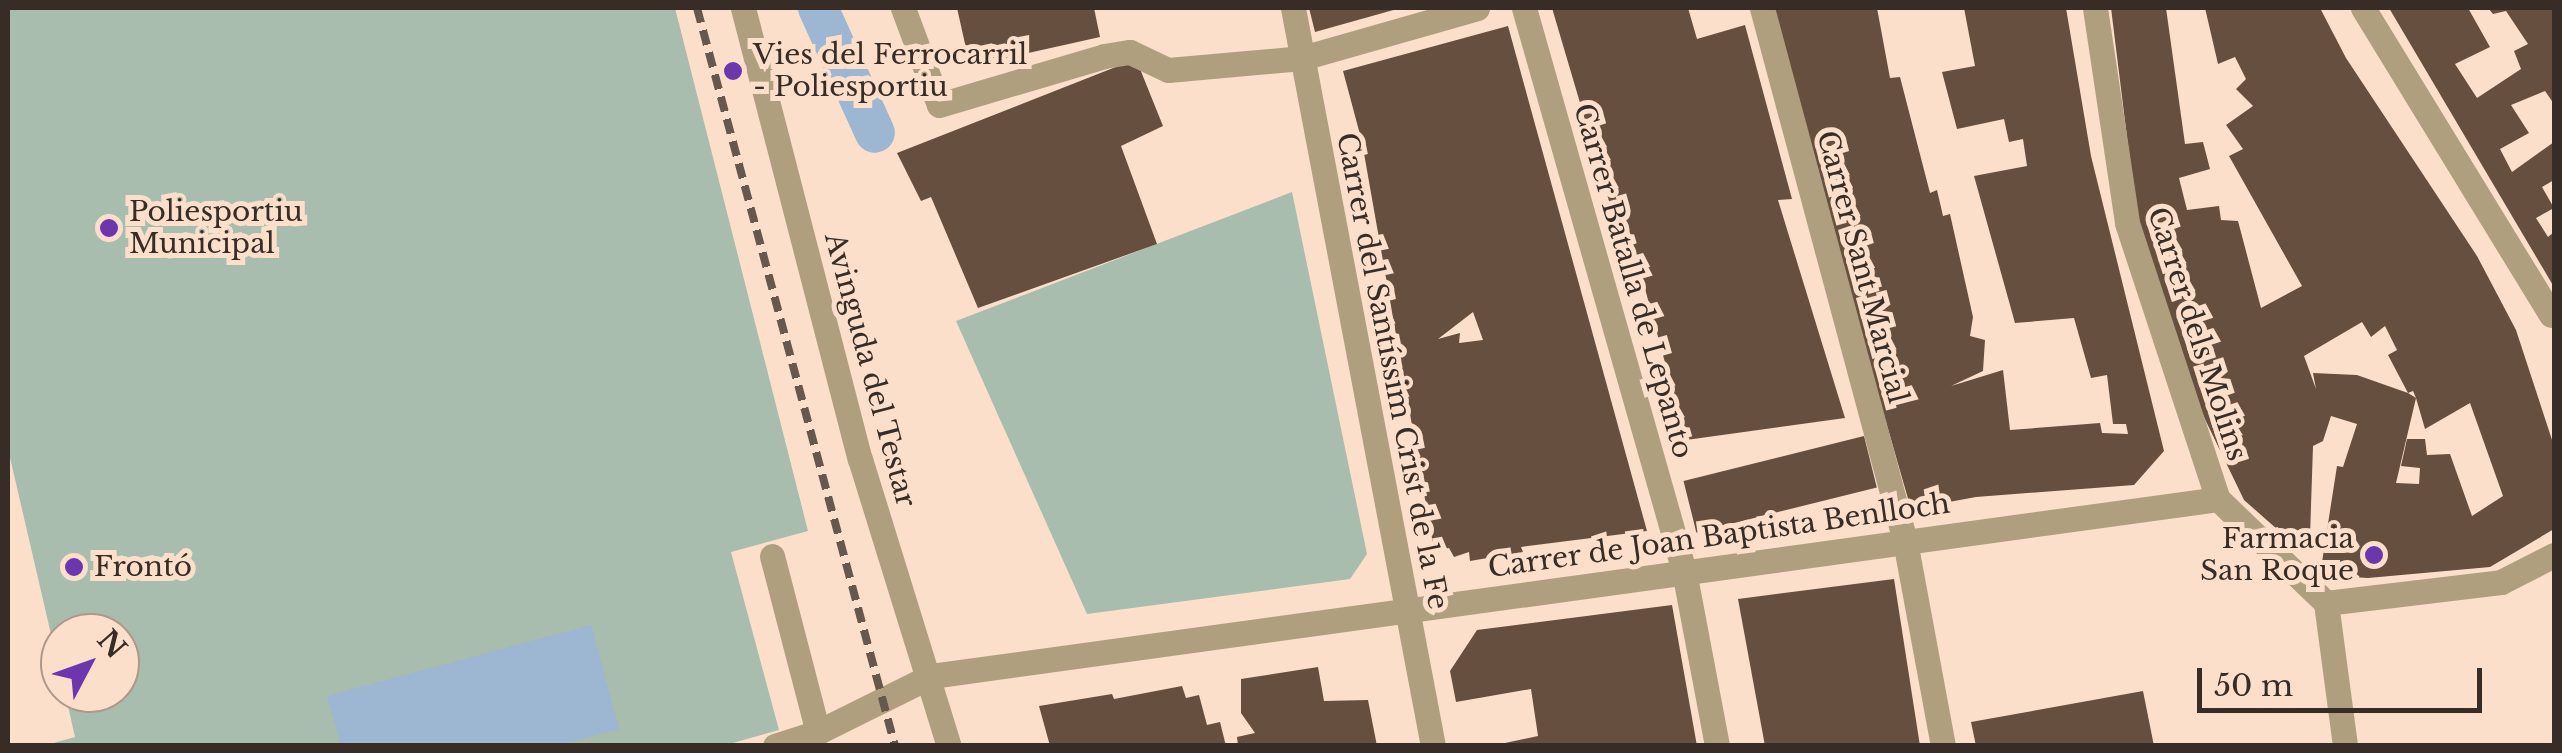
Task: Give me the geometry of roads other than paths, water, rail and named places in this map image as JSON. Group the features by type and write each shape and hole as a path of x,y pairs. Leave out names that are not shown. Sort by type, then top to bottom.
{"street":[{"name":"Avinguda del Testar","path":"743,8 860,458 949,746"},
{"path":"903,8 939,105 1104,56 1130,52 1168,70 1302,58 1477,8"},
{"name":"Carrer del Santíssim Crist de la Fe","path":"1294,8 1434,746"},
{"name":"Carrer Batalla de Lepanto","path":"1524,8 1684,571 1717,746"},
{"name":"Carrer Sant Marcial","path":"1762,8 1905,541 1943,746"},
{"name":"Carrer dels Molins","path":"2095,8 2128,223 2218,499"},
{"path":"2364,8 2552,315"},
{"name":"Carrer de Joan Baptista Benlloch","path":"775,746 818,732 930,676 2218,499"},
{"path":"2218,499 2326,602 2345,746"},
{"path":"2326,602 2501,582 2554,555"},
{"path":"772,556 818,732"}],"water":[{"path":"591,625 619,729 559,745 341,745 327,696"}],"waterway":[{"path":"818,8 875,133"}],"railway":[{"path":"697,8 895,746"}],"place":[{"name":"Vies del Ferrocarril - Poliesportiu","path":"733,71"},
{"name":"Poliesportiu Municipal","path":"109,228"},
{"name":"Farmacia San Roque","path":"2374,555"},
{"name":"Frontó","path":"74,567"}]}
